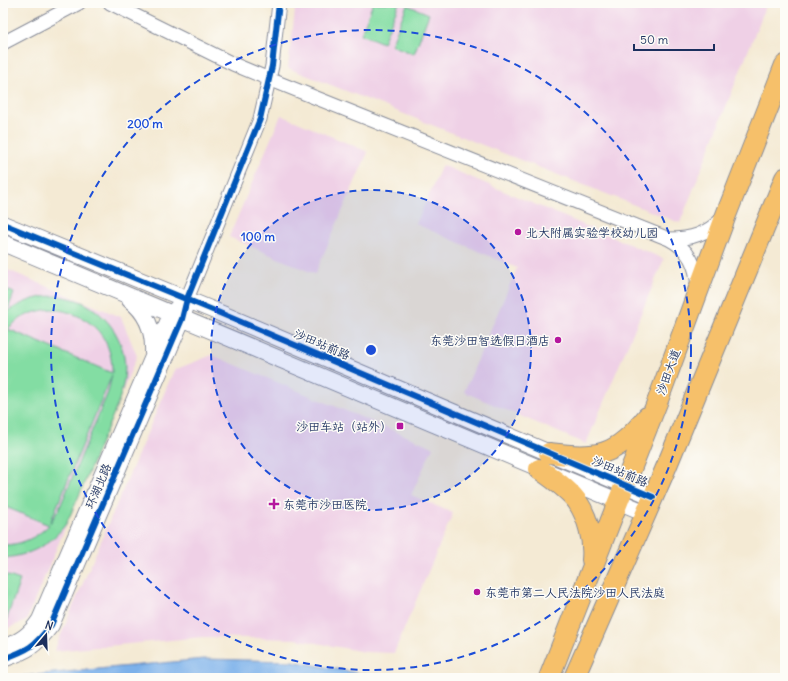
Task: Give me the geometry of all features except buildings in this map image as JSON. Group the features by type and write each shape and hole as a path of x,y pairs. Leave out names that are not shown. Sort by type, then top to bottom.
{"main road":[{"name":"沙田大道","path":"551,672 658,400 726,215 785,65"},
{"path":"575,677 650,505 785,178"},
{"path":"590,573 592,555 591,536 586,517 577,501 560,484 544,461 576,456 592,456 604,453 618,446 640,426 658,400"}],"street":[{"path":"3,43 79,3"},
{"path":"110,3 233,64 669,239 678,244 693,262 698,290"},
{"path":"187,299 260,119 269,79 279,3"},
{"path":"669,239 691,237 704,233 716,225 726,215"},
{"name":"沙田站前路","path":"3,224 187,299 544,461"},
{"name":"沙田站前路","path":"3,243 176,317 544,461 650,505"},
{"path":"124,295 135,304 144,315 154,341 153,356"},
{"name":"环湖北路","path":"3,648 24,639 33,631 40,620 153,356 187,299"},
{"name":"环湖北路","path":"3,659 32,647 41,638 50,625 176,317"}],"shaded area":[{"path":"296,3 767,3 680,223 288,68"},
{"path":"281,115 368,152 315,274 229,237"},
{"name":"东莞沙田智选假日酒店","path":"442,165 664,259 586,444 464,392 517,268 416,224"},
{"path":"3,268 121,317 137,356 26,621 3,630"},
{"name":"东莞市沙田医院","path":"212,355 433,447 411,495 453,513 394,653 365,652 295,639 203,637 54,651 174,370"}],"green space":[{"path":"373,3 399,3 383,43 361,34"},
{"path":"407,5 429,14 414,54 391,45"},
{"path":"3,288 14,293 7,312 25,302 43,297 52,296 72,299 92,307 108,323 115,332 122,347 125,362 122,392 117,406 66,524 53,538 39,548 14,557 5,558 3,558 3,545 16,544 28,540 39,534 49,525 3,506 3,339 6,331 3,335","holes":["51,309 76,315 95,328 103,337 108,347 112,373 8,329 22,317 39,311","112,375 108,392 59,509 50,523"]},
{"path":"3,574 20,580 5,624 3,623"}],"water":[{"path":"204,659 292,661 363,674 448,678 17,678 23,676"}],"cycle path":[{"path":"3,659 30,647 51,625 182,319 187,299 260,119 272,66 279,3"},
{"path":"3,224 215,311 653,497"}],"place":[{"name":"北大附属实验学校幼儿园","path":"518,232"},
{"name":"东莞沙田智选假日酒店","path":"558,340"},
{"name":"沙田车站（站外）","path":"400,426"},
{"name":"东莞市沙田医院","path":"274,504"},
{"name":"东莞市第二人民法院沙田人民法庭","path":"477,592"}]}
